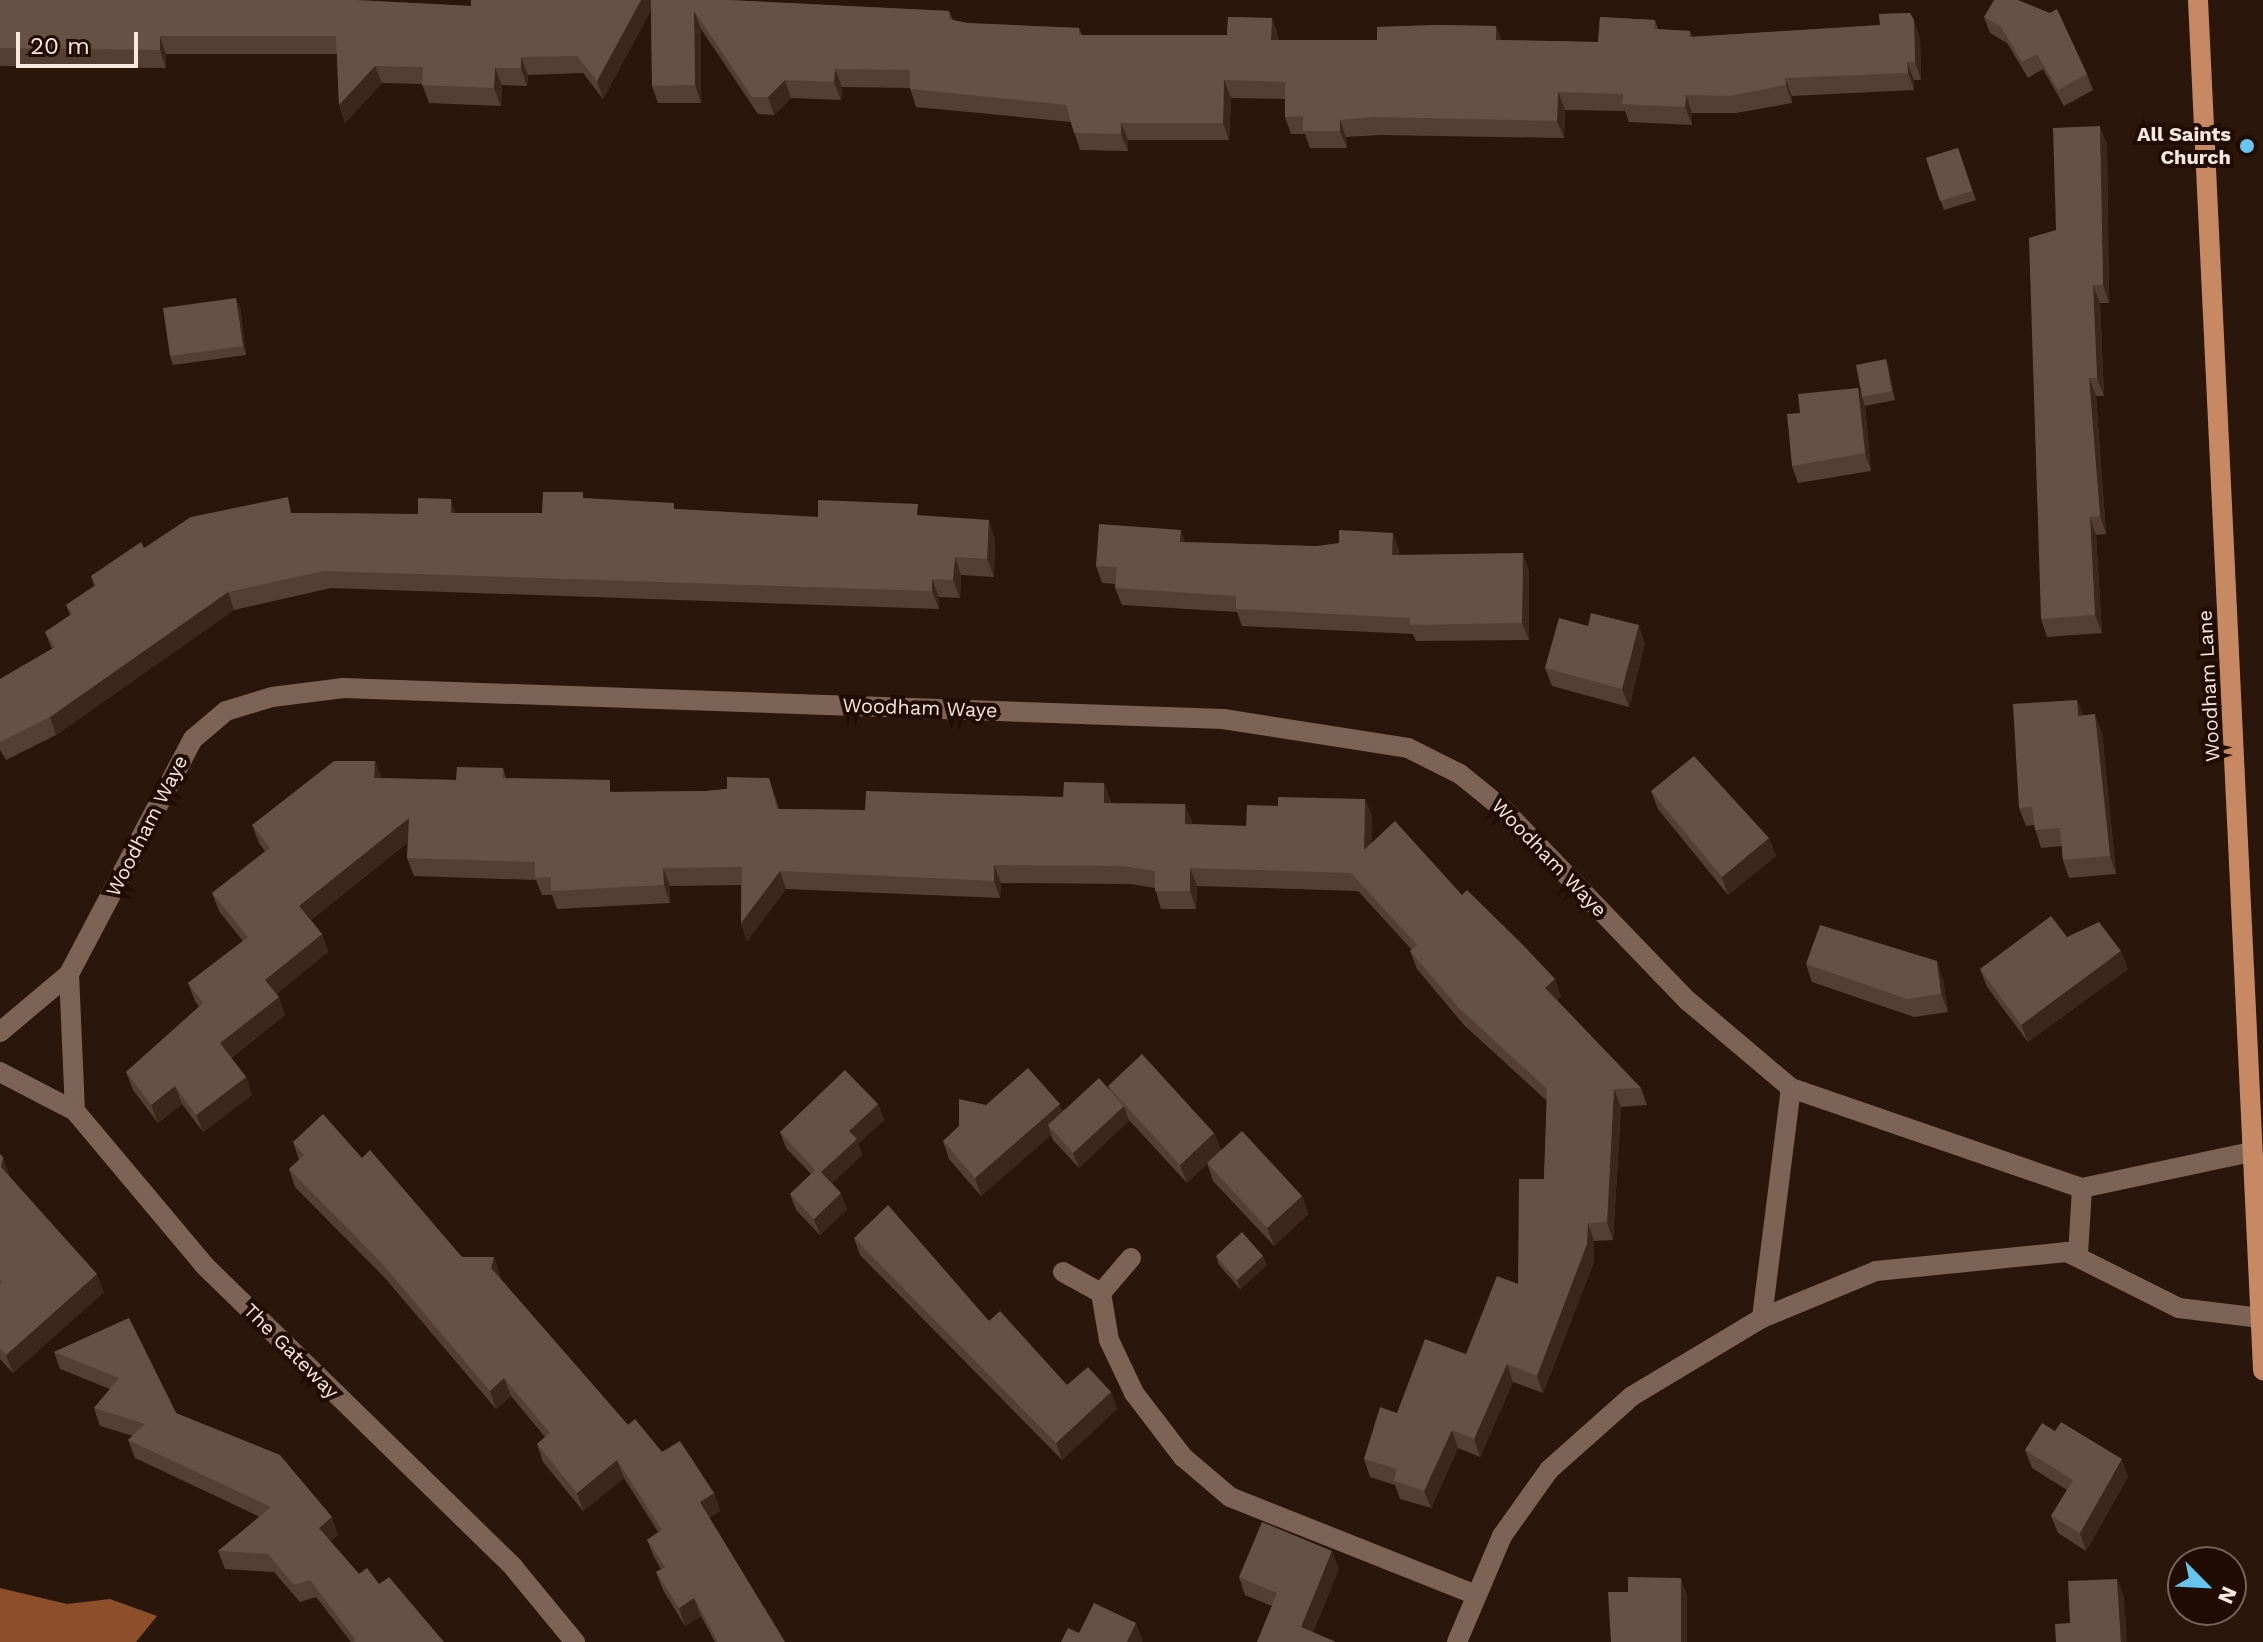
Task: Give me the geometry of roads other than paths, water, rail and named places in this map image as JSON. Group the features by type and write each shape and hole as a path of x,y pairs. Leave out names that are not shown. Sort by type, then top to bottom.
{"main road":[{"name":"Woodham Lane","path":"2198,0 2263,1370"}],"street":[{"name":"Woodham Waye","path":"69,974 193,739 226,711 272,697 343,688 1223,719 1339,731 1408,748 1460,774 1743,1053 1791,1088 2082,1188"},
{"path":"0,1032 69,974"},
{"path":"69,974 75,1111"},
{"name":"The Gateway","path":"0,1072 75,1111 204,1265 514,1568 575,1642"},
{"path":"1762,1318 1791,1088"},
{"path":"2078,1254 2082,1188 2252,1152"},
{"path":"1457,1642 1513,1517 1565,1455 1632,1396 1762,1318 1876,1271 2078,1254 2179,1308 2260,1318"},
{"path":"1101,1293 1131,1258"},
{"path":"1063,1272 1101,1293"},
{"path":"1101,1293 1109,1340 1134,1393 1183,1457 1230,1497 1476,1595"}],"place":[{"name":"All Saints Church","path":"2247,146"}]}
